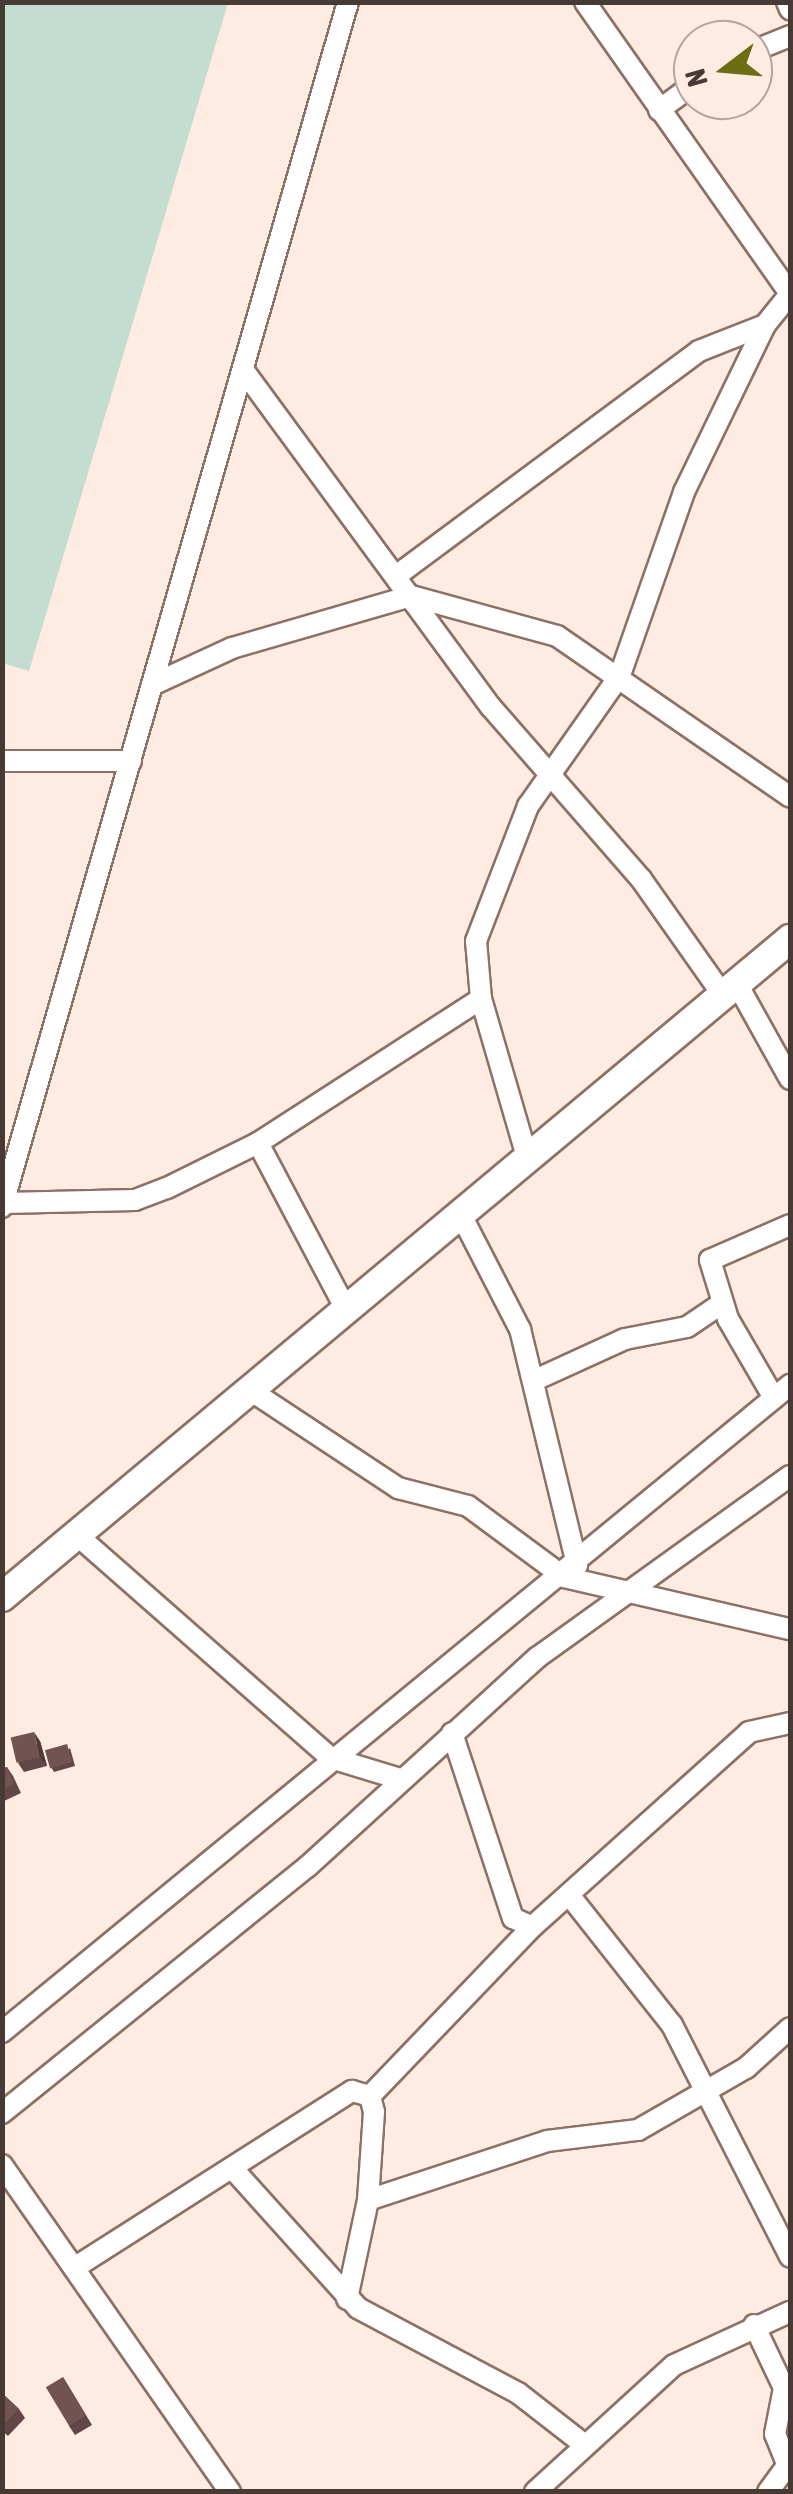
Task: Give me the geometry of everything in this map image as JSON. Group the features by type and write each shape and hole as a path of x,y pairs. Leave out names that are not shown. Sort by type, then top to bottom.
{"main road":[{"path":"2,1598 790,938"}],"street":[{"path":"348,2 131,761 8,1170 3,1205 134,1200 258,1143 481,999"},
{"path":"527,1158 481,999 476,941 499,867 552,772 620,675 684,492 765,324 790,294 585,2"},
{"path":"659,110 673,100"},
{"path":"400,573 698,351 765,324"},
{"path":"244,371 400,573 412,596 729,988 790,1079"},
{"path":"152,685 232,648 412,596 557,636 620,675 790,797"},
{"path":"2,761 131,761"},
{"path":"258,1143 346,1309"},
{"path":"460,1214 508,1298 535,1380 570,1571"},
{"path":"2,2032 331,1758 570,1571 782,1391 721,1304 710,1260 790,1225"},
{"path":"535,1380 625,1338 688,1327 721,1304"},
{"path":"250,1390 398,1488 468,1506 570,1571 626,1592 790,1629"},
{"path":"2,2113 306,1867 452,1733 626,1592 790,1476"},
{"path":"77,1535 331,1758 400,1779"},
{"path":"348,2299 368,2200 370,2096 532,1927 570,1896 646,1816 749,1732 790,1723"},
{"path":"452,1733 513,1918 532,1927"},
{"path":"570,1896 672,2026 790,2257"},
{"path":"368,2200 546,2141 618,2138 704,2095 790,2028"},
{"path":"74,2268 340,2096 370,2096"},
{"path":"2,2165 230,2492"},
{"path":"233,2168 348,2299 518,2394 581,2442"},
{"path":"535,2492 581,2442 674,2365 754,2324 790,2312"},
{"path":"754,2324 784,2388 775,2434 788,2469 768,2492"}],"green space":[{"path":"2,3 228,3 29,671 2,663"}],"building":[{"path":"34,1732 40,1757 16,1763 11,1737"},
{"path":"67,1744 72,1762 50,1769 45,1750"},
{"path":"7,1767 14,1784 2,1790 2,1769"},
{"path":"63,2377 86,2416 69,2426 46,2387"},
{"path":"2,2393 19,2409 2,2426"}]}
